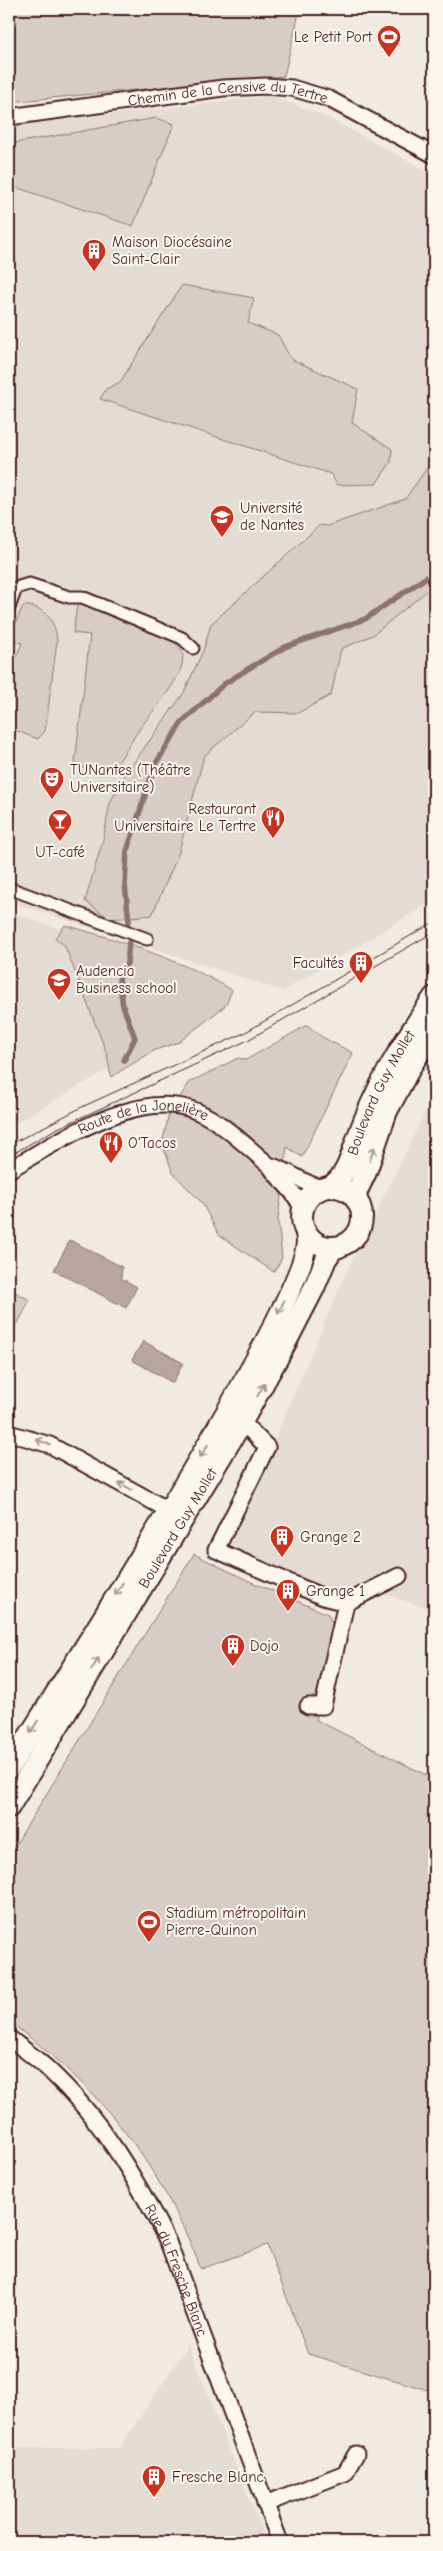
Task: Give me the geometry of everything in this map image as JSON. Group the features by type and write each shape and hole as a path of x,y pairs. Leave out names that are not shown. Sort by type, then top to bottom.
{"main road":[{"name":"Boulevard Guy Mollet","path":"326,1188 341,1178 370,1103 402,1045 434,997"},
{"name":"Boulevard Guy Mollet","path":"356,1200 357,1191 366,1172 387,1111 411,1066 434,1030"},
{"path":"326,1188 344,1190 356,1200 362,1212 360,1229 353,1239 339,1247 318,1245 306,1234 301,1219 302,1209 310,1196 326,1188"},
{"name":"Boulevard Guy Mollet","path":"9,1768 223,1420 256,1358 294,1279 306,1246 306,1234"},
{"name":"Boulevard Guy Mollet","path":"9,1807 242,1422 314,1288 326,1259 333,1249 339,1247"}],"street":[{"name":"Chemin de la Censive du Tertre","path":"9,116 223,88 266,86 292,88 329,99 434,156"},
{"path":"9,608 16,588 29,584 69,597 82,597 98,602 182,638 193,648"},
{"path":"9,888 147,939"},
{"name":"Route de la Jonelière","path":"9,1170 98,1121 135,1110 167,1105 194,1110 206,1116 270,1166 275,1175 296,1196 302,1209"},
{"name":"Route de la Jonelière","path":"270,1166 280,1168 308,1185 326,1188"},
{"path":"242,1422 267,1447 216,1550 323,1597 346,1603 399,1576"},
{"path":"9,1433 50,1445 168,1510"},
{"path":"308,1706 323,1706 346,1603"},
{"name":"Rue du Fresche Blanc","path":"9,2038 46,2067 82,2103 106,2134 145,2196 168,2242 280,2542"},
{"path":"265,2504 345,2473 356,2454"}],"shaded area":[{"path":"9,9 300,9 284,76 9,102"},
{"name":"Université de Nantes","path":"272,96 327,117 434,175 434,900 283,991 9,901 9,126"},
{"path":"156,118 174,124 133,226 9,185 9,144"},
{"path":"182,285 254,298 248,323 278,335 291,359 358,389 352,423 392,449 391,462 376,484 337,485 331,474 100,399 106,389 120,382"},
{"path":"434,458 434,585 373,635 341,649 331,695 298,713 255,712 204,756 178,855 152,915 110,919 85,901 103,840 110,803 122,779 183,694 203,651 211,624 320,525 327,526 405,499"},
{"path":"82,605 121,617 152,630 176,644 183,654 181,668 171,687 141,727 112,772 107,774 98,774 75,763 90,635 73,633 77,606"},
{"path":"23,606 37,608 48,616 54,627 57,641 45,731 38,739 9,728 9,667 12,668 22,643 9,638"},
{"name":"Audencia Business school","path":"9,911 96,942 124,1060 9,1127"},
{"path":"65,925 151,952 213,979 232,990 226,1005 179,1042 155,1050 111,1077 107,1054 65,946 55,938"},
{"path":"307,1025 322,1037 353,1053 302,1157 287,1147 278,1219 282,1258 274,1272 219,1235 202,1203 173,1173 162,1144 169,1113 190,1082 238,1058 246,1060"},
{"path":"434,1095 434,1610 381,1593 364,1607 228,1549 346,1273"},
{"path":"70,1240 122,1267 121,1278 137,1287 126,1308 54,1270"},
{"path":"9,1289 30,1300 17,1325 9,1320"},
{"path":"143,1341 183,1363 173,1383 132,1360"},
{"path":"194,1554 249,1581 328,1614 336,1633 316,1720 434,1779 434,2392 308,2354 267,2245 201,2269 185,2231 167,2196 147,2162 124,2131 72,2073 9,2022 9,1855"},
{"path":"188,2345 266,2542 9,2542 9,2448 120,2448"}],"waterway":[{"path":"129,922 125,884 127,851 155,765 182,722 224,684 251,667 285,647 365,619 434,572"},
{"path":"124,1060 135,1038 123,1006 119,979 127,963 129,942"}],"tram line":[{"path":"9,1145 84,1106 244,1033 434,922"},
{"path":"9,1156 54,1130 248,1040 434,932"}],"place":[{"name":"Le Petit Port","path":"389,58"},
{"name":"Maison Diocésaine Saint-Clair","path":"94,272"},
{"name":"Université de Nantes","path":"222,538"},
{"name":"TUNantes (Théâtre Universitaire)","path":"52,800"},
{"name":"Restaurant Universitaire Le Tertre","path":"273,839"},
{"name":"UT-café","path":"60,842"},
{"name":"Facultés","path":"361,984"},
{"name":"Audencia Business school","path":"59,1001"},
{"name":"O'Tacos","path":"111,1164"},
{"name":"Grange 2","path":"282,1558"},
{"name":"Grange 1","path":"288,1612"},
{"name":"Dojo","path":"233,1667"},
{"name":"Stadium métropolitain Pierre-Quinon","path":"149,1943"},
{"name":"Fresche Blanc","path":"154,2498"}]}
